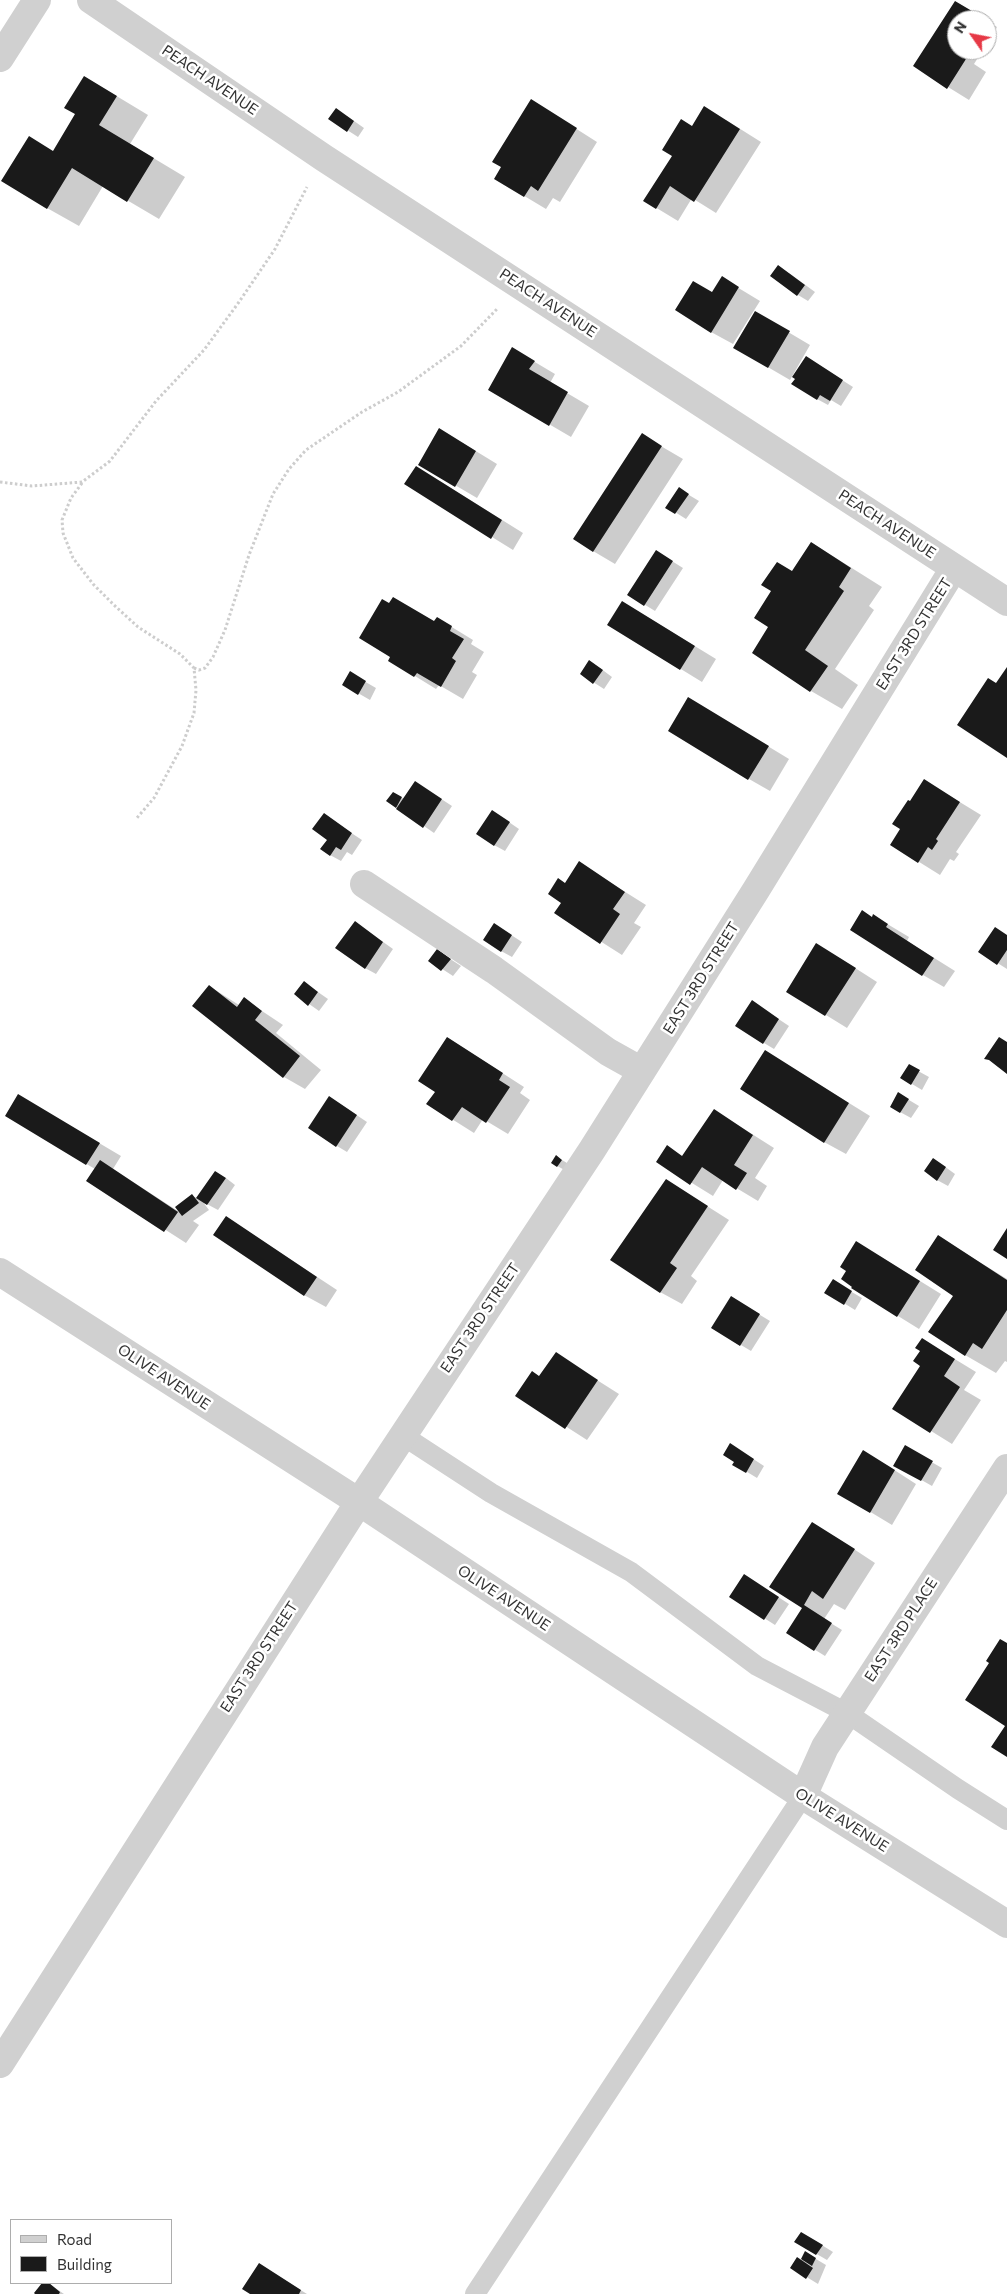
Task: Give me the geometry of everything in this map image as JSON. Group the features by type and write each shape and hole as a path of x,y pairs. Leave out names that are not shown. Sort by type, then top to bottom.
{"street":[{"path":"0,58 37,0"},
{"name":"PEACH AVENUE","path":"92,0 324,158 1007,602"},
{"name":"EAST 3RD STREET","path":"0,2064 359,1502 592,1150 767,873 954,568"},
{"path":"364,884 494,970 608,1052 642,1071"},
{"name":"OLIVE AVENUE","path":"0,1272 359,1502 803,1796 1007,1924"},
{"name":"EAST 3RD PLACE","path":"803,1796 825,1747 1007,1468"}],"lane":[{"path":"402,1436 491,1493 631,1572 757,1666 847,1713 958,1790 1007,1820"},
{"path":"475,2294 803,1796"}],"path":[{"path":"324,158 275,249 204,350 156,401 110,461 82,482 62,520 63,533 73,558 93,584 138,627 180,654 194,668 199,670 205,668 213,657 226,630 249,554 273,494 289,469 306,450 362,412 398,392 461,346 485,323 518,284"},
{"path":"0,482 32,486 82,482"},
{"path":"136,819 154,798 182,746 194,713 196,690 194,668"}],"building":[{"path":"955,1 970,10 949,10"},
{"path":"947,13 947,60 965,60 947,89 913,66"},
{"path":"84,76 117,96 99,125 154,158 127,202 72,168 47,209 1,181 29,136 53,151 75,114 64,108"},
{"path":"531,99 577,128 538,191 531,186 524,197 494,179 501,167 492,162"},
{"path":"704,106 740,129 694,202 670,186 656,209 643,201 672,156 662,150 681,119 692,126"},
{"path":"336,108 354,121 347,132 328,119"},
{"path":"778,265 805,285 797,296 770,276"},
{"path":"722,276 739,287 711,333 675,310 693,281 712,292"},
{"path":"755,311 790,331 768,368 733,348"},
{"path":"512,347 535,361 529,369 568,392 549,426 488,390"},
{"path":"806,356 843,380 830,401 820,395 817,400 791,384 795,379 792,377"},
{"path":"439,428 476,451 455,487 418,465"},
{"path":"642,433 662,446 593,552 573,539"},
{"path":"416,466 502,520 491,539 404,484"},
{"path":"679,487 689,494 675,514 665,508"},
{"path":"811,542 851,568 839,587 844,591 805,650 828,666 810,692 752,653 768,627 754,618 771,591 761,585 777,562 792,571"},
{"path":"656,550 673,561 644,606 627,595"},
{"path":"393,597 434,621 437,617 452,626 450,631 464,639 452,658 456,661 441,687 417,673 414,677 388,661 390,657 359,638 382,599 389,603"},
{"path":"622,601 695,646 680,670 607,625"},
{"path":"589,660 603,670 593,684 580,674"},
{"path":"1007,667 1007,758 957,725 988,678 996,683"},
{"path":"350,671 366,681 358,695 342,685"},
{"path":"688,697 769,746 748,780 668,731"},
{"path":"924,779 960,802 936,839 938,841 932,850 928,847 918,863 890,845 900,829 892,824"},
{"path":"415,781 442,799 423,828 396,809"},
{"path":"393,792 402,797 396,808 386,801"},
{"path":"492,810 510,822 494,846 476,834"},
{"path":"324,813 352,833 341,850 336,847 330,856 320,849 327,840 312,829"},
{"path":"579,861 625,892 613,909 620,914 600,944 554,913 561,903 548,894 558,878 565,883"},
{"path":"862,910 872,917 873,914 888,924 886,927 934,958 922,976 850,930"},
{"path":"355,921 383,942 365,969 335,948"},
{"path":"494,923 512,935 501,952 483,940"},
{"path":"995,927 1007,935 1007,950 997,965 978,952"},
{"path":"816,943 856,968 825,1016 786,992"},
{"path":"437,949 451,959 441,971 428,961"},
{"path":"304,981 318,992 308,1006 294,994"},
{"path":"209,985 237,1007 244,997 262,1011 255,1020 300,1056 283,1078 192,1006"},
{"path":"752,1000 779,1019 763,1044 735,1026"},
{"path":"447,1037 503,1073 499,1080 510,1087 486,1123 462,1107 452,1121 426,1104 435,1092 418,1081"},
{"path":"999,1037 1007,1042 1007,1074 989,1060 984,1059"},
{"path":"765,1050 849,1103 824,1143 740,1089"},
{"path":"909,1064 920,1070 911,1085 900,1078"},
{"path":"898,1092 909,1099 900,1113 890,1107"},
{"path":"18,1094 100,1143 86,1165 5,1116"},
{"path":"329,1096 357,1115 336,1147 308,1128"},
{"path":"714,1109 753,1135 734,1165 747,1173 736,1190 702,1167 690,1185 656,1162 667,1145 682,1156"},
{"path":"556,1155 562,1160 557,1167 551,1163"},
{"path":"933,1158 946,1167 937,1181 924,1171"},
{"path":"100,1160 178,1212 164,1232 86,1181"},
{"path":"215,1171 226,1178 207,1205 196,1198"},
{"path":"666,1179 708,1206 670,1263 677,1268 660,1293 610,1260"},
{"path":"192,1194 199,1203 182,1216 175,1207"},
{"path":"226,1216 317,1277 304,1296 213,1235"},
{"path":"1007,1228 1007,1259 993,1250"},
{"path":"938,1235 1007,1280 1007,1310 982,1349 973,1343 965,1356 928,1332 953,1296 915,1270"},
{"path":"856,1241 920,1281 897,1317 851,1288 841,1279 846,1271 840,1267"},
{"path":"833,1279 852,1291 844,1305 824,1293"},
{"path":"731,1296 760,1314 740,1346 711,1328"},
{"path":"922,1338 955,1359 944,1376 960,1387 930,1433 892,1409 920,1366 913,1361 920,1351 915,1348"},
{"path":"556,1352 598,1380 565,1429 515,1396 532,1371 539,1376"},
{"path":"730,1443 754,1459 746,1473 732,1465 734,1462 723,1455"},
{"path":"905,1445 933,1461 921,1481 893,1466"},
{"path":"863,1450 895,1470 870,1513 837,1494"},
{"path":"812,1522 855,1549 823,1599 812,1591 804,1605 832,1623 814,1651 786,1633 802,1608 769,1587"},
{"path":"744,1574 779,1597 764,1620 729,1597"},
{"path":"1000,1639 1007,1643 1007,1757 991,1747 1005,1726 965,1700 989,1663 986,1661"},
{"path":"801,2232 823,2245 816,2255 794,2242"},
{"path":"805,2251 816,2258 812,2266 801,2259"},
{"path":"797,2257 813,2268 806,2279 790,2268"},
{"path":"259,2263 301,2290 299,2294 250,2294 242,2289"},
{"path":"41,2284 50,2284 60,2292 59,2294 34,2293"}]}
